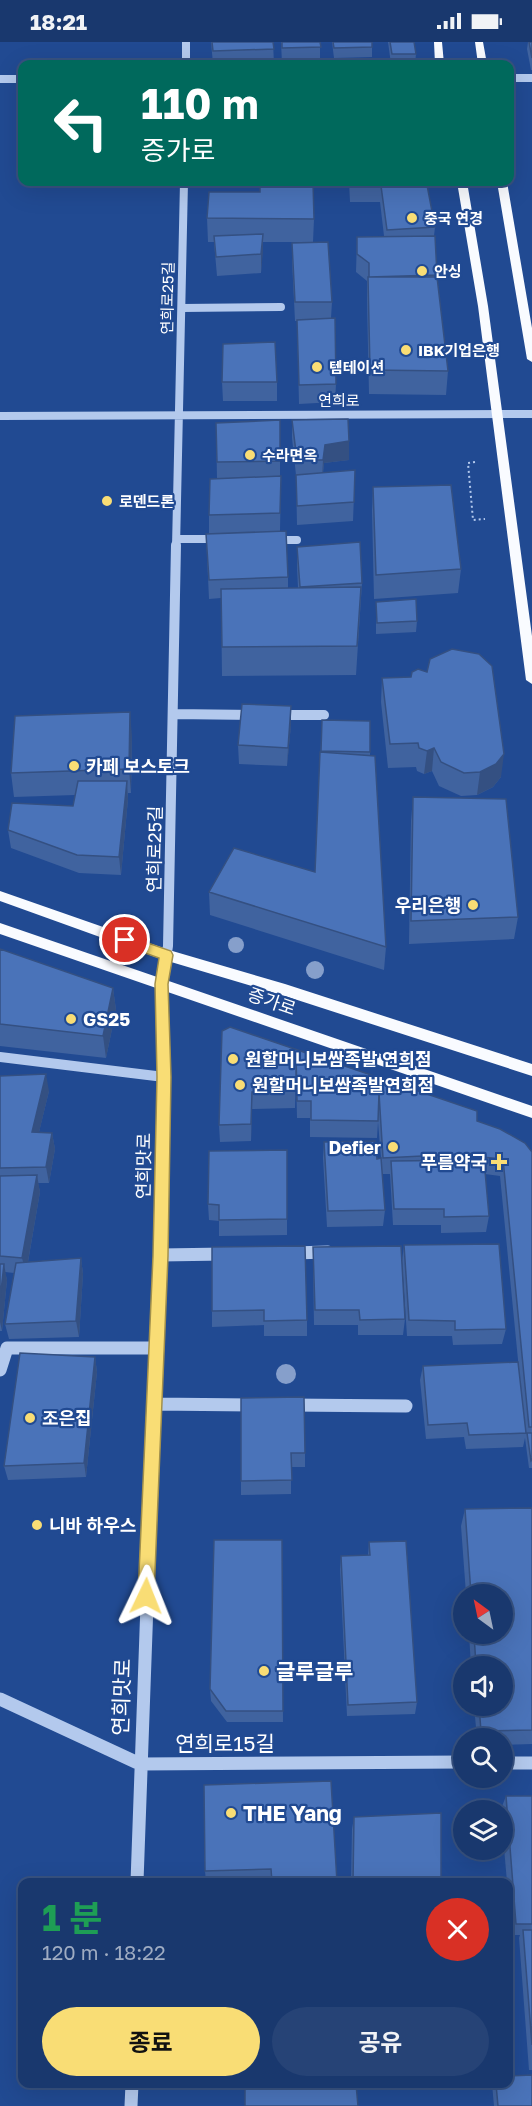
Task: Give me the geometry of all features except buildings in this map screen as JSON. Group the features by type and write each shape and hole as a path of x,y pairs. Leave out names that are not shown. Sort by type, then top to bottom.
{"main road":[{"path":"438,42 440,60"},
{"path":"479,42 482,60"},
{"path":"463,186 484,303 512,551 532,680"},
{"path":"503,186 532,359"},
{"name":"증가로","path":"0,896 166,955 285,990 532,1070"},
{"name":"증가로","path":"0,928 532,1112"}],"street":[{"path":"186,42 186,60"},
{"path":"514,78 532,78"},
{"path":"0,79 18,79"},
{"name":"연희로25길","path":"162,984 166,955 173,714 184,186"},
{"path":"182,308 281,307"},
{"path":"0,416 179,414"},
{"name":"연희로","path":"179,414 532,414"},
{"path":"177,539 231,539"},
{"path":"264,539 297,540"},
{"path":"173,714 324,715"},
{"name":"연희맛로","path":"137,1878 160,1256 164,1077 162,984"},
{"path":"0,1058 164,1077"},
{"path":"278,1253 337,1252"},
{"path":"160,1256 243,1254"},
{"path":"0,1370 8,1348 155,1348"},
{"path":"153,1404 406,1406"},
{"name":"연희로15길","path":"0,1700 140,1764 453,1762"},
{"path":"513,1763 532,1763"},
{"path":"131,2106 132,2088"}],"path":[{"path":"479,462 468,463 473,520 486,519"}],"place":[{"name":"중국 연경","path":"412,218"},
{"name":"안싱","path":"422,271"},
{"name":"IBK기업은행","path":"406,350"},
{"name":"템테이션","path":"317,367"},
{"name":"수라면옥","path":"250,455"},
{"name":"로덴드론","path":"107,501"},
{"name":"카페 보스토크","path":"74,766"},
{"name":"우리은행","path":"473,905"},
{"name":"GS25","path":"71,1019"},
{"name":"원할머니보쌈족발 연희점","path":"233,1059"},
{"name":"원할머니보쌈족발연희점","path":"240,1085"},
{"name":"Defier","path":"393,1147"},
{"name":"푸름약국","path":"499,1162"},
{"name":"조은집","path":"30,1418"},
{"name":"니바 하우스","path":"37,1525"},
{"name":"글루글루","path":"264,1671"},
{"name":"THE Yang","path":"231,1813"}],"route":[{"path":"125,940 166,955 162,984 164,1077 160,1256 146,1596"}]}
